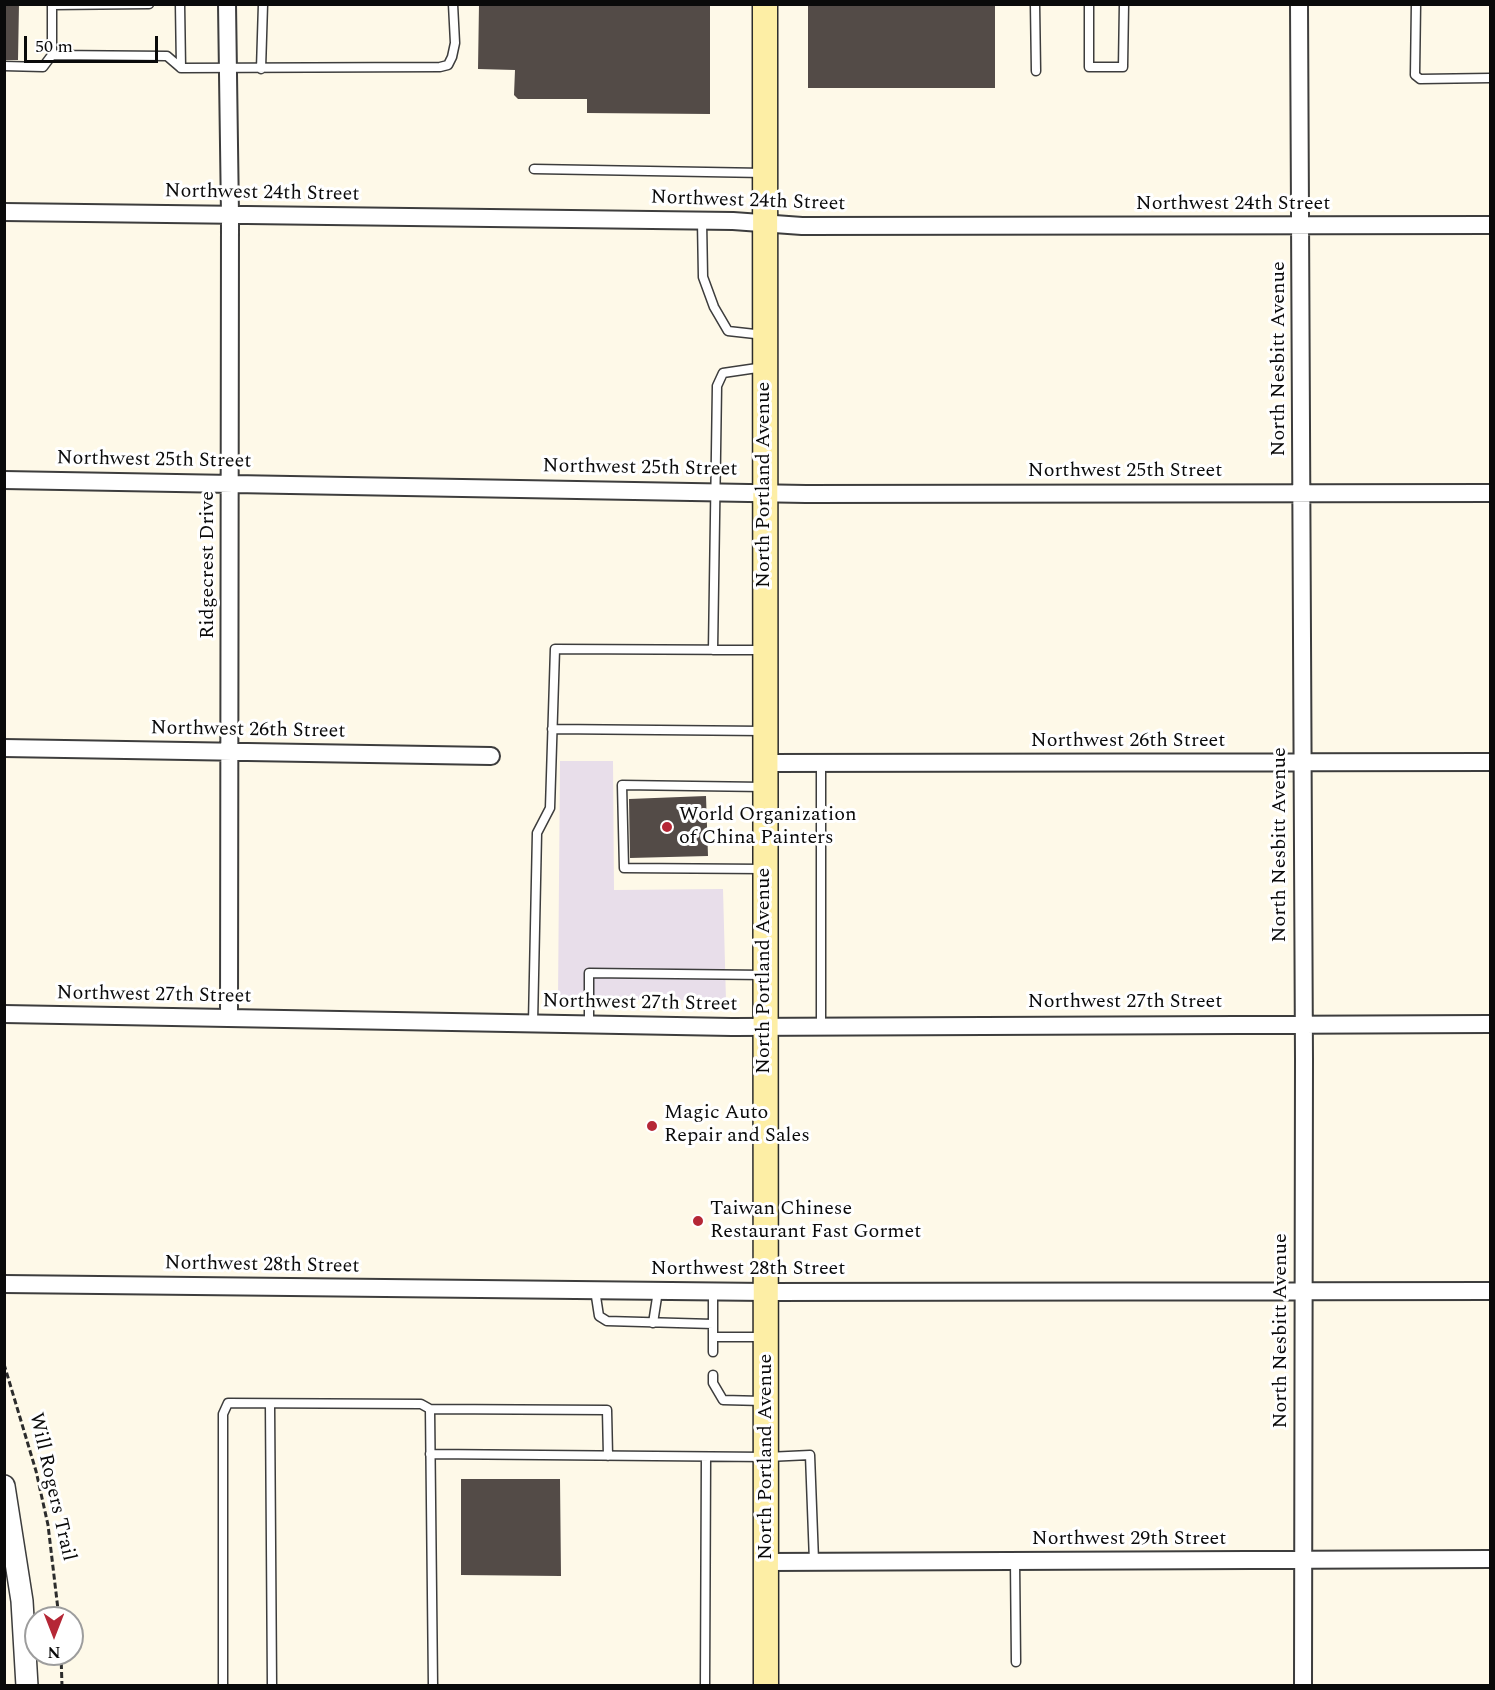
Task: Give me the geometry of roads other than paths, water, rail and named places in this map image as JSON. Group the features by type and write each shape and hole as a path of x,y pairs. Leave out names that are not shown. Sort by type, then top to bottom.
{"main road":[{"name":"North Portland Avenue","path":"765,4 766,1686"}],"street":[{"name":"Ridgecrest Drive","path":"227,4 231,484 229,1018"},
{"name":"North Nesbitt Avenue","path":"1299,4 1302,493 1303,1686"},
{"name":"Northwest 24th Street","path":"4,212 702,221 802,226 1491,225"},
{"name":"Northwest 25th Street","path":"4,480 765,492 1491,493"},
{"name":"Northwest 26th Street","path":"4,748 491,756"},
{"name":"Northwest 26th Street","path":"765,775 821,763 1491,762"},
{"name":"Northwest 27th Street","path":"4,1014 766,1026 1491,1024"},
{"name":"Northwest 28th Street","path":"4,1284 766,1292 1491,1291"},
{"path":"4,1486 27,1686"},
{"name":"Northwest 29th Street","path":"767,1562 1491,1559"}],"lane":[{"path":"180,4 181,68"},
{"path":"261,69 263,4"},
{"path":"52,55 167,56 181,68 261,69 448,65 455,43 453,4"},
{"path":"1035,4 1036,71"},
{"path":"1089,4 1089,67 1123,67 1124,4"},
{"path":"1416,4 1415,75 1420,79 1491,78"},
{"path":"4,66 43,67 52,55 52,5 147,5"},
{"path":"534,169 764,173"},
{"path":"702,221 703,277 714,307 728,331 765,336"},
{"path":"713,650 717,386 723,373 765,368"},
{"path":"533,1023 537,833 550,808 555,649 765,651"},
{"path":"552,729 765,731"},
{"path":"821,763 821,1025"},
{"path":"765,775 622,785 624,868 765,869"},
{"path":"589,1024 589,973 765,975"},
{"path":"595,1290 599,1316 607,1321 713,1324"},
{"path":"653,1323 658,1291"},
{"path":"713,1291 713,1352"},
{"path":"713,1337 766,1337"},
{"path":"713,1375 713,1383 723,1400 766,1401"},
{"path":"223,1686 223,1414 228,1403 421,1404 430,1409 607,1410 608,1456"},
{"path":"270,1404 272,1686"},
{"path":"430,1409 433,1686"},
{"path":"430,1454 767,1457 810,1455 814,1561"},
{"path":"705,1686 706,1456"},
{"path":"1015,1561 1016,1662"}],"place":[{"name":"World Organization of China Painters","path":"667,827"},
{"name":"Magic Auto Repair and Sales","path":"652,1126"},
{"name":"Taiwan Chinese Restaurant Fast Gormet","path":"698,1221"}]}
